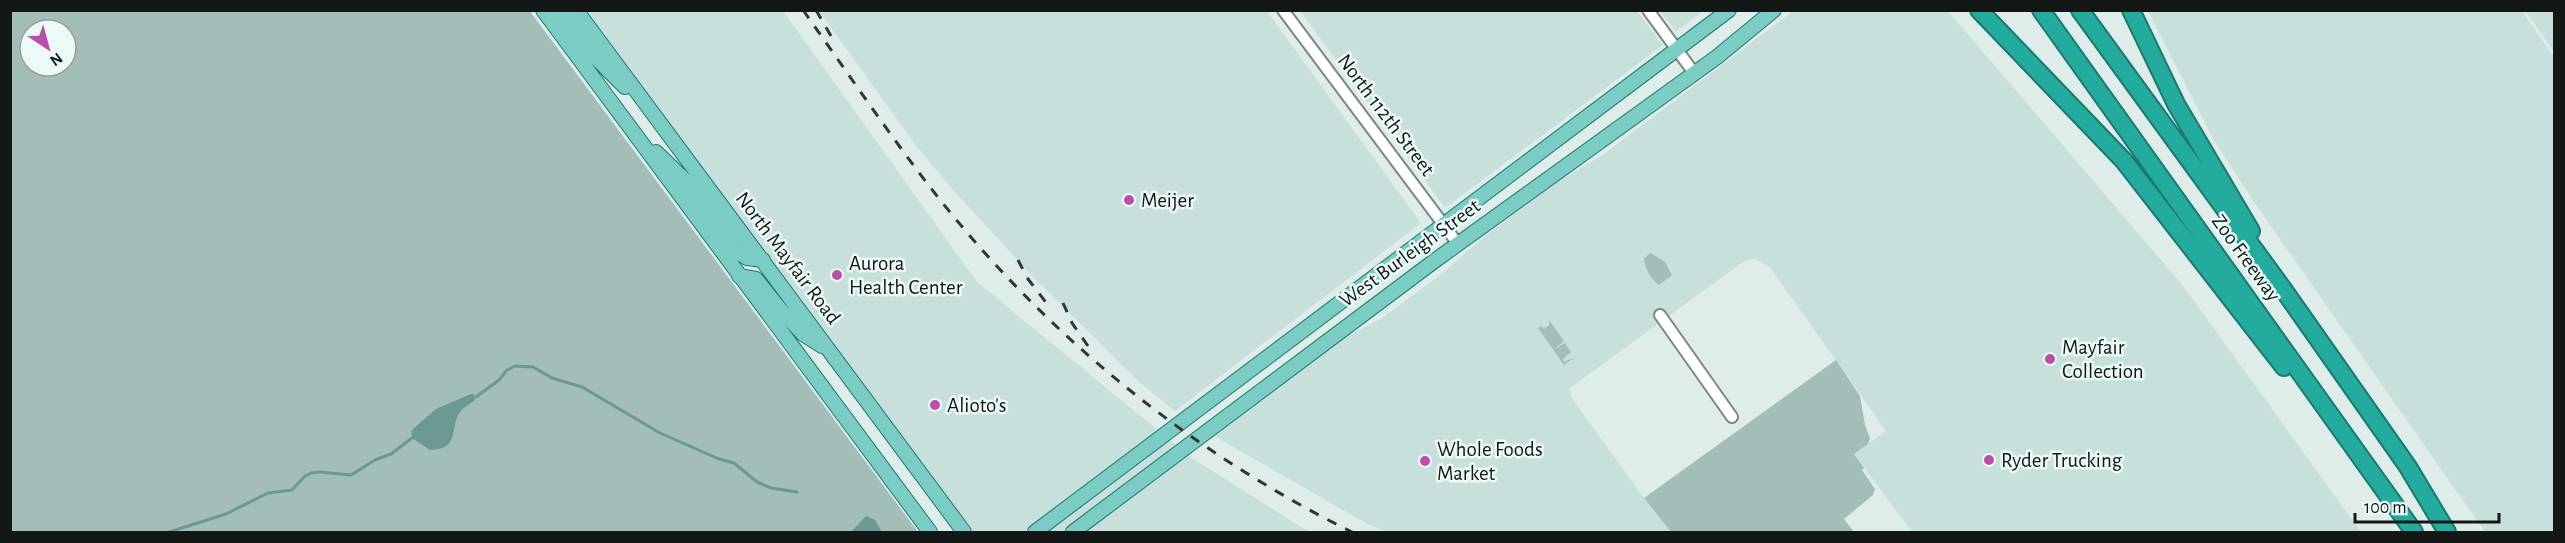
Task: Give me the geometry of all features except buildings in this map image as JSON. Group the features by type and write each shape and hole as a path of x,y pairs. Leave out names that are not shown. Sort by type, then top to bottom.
{"highway":[{"path":"1978,10 2124,161 2267,345 2388,493"},
{"name":"Zoo Freeway","path":"2041,10 2414,532"},
{"name":"Zoo Freeway","path":"2080,10 2283,289 2408,467 2447,532"},
{"path":"2131,10 2176,104 2239,209 2283,289"}],"main road":[{"path":"543,10 930,530"},
{"path":"559,10 593,55 654,116"},
{"name":"North Mayfair Road","path":"576,10 964,532"},
{"name":"West Burleigh Street","path":"1035,532 1729,10"},
{"name":"West Burleigh Street","path":"1073,532 1458,244 1694,73 1774,10"},
{"path":"628,125 686,181 739,252 747,258 763,260"},
{"path":"739,276 756,279 803,334 831,352"}],"street":[{"name":"North 112th Street","path":"1283,10 1458,244"},
{"path":"1648,10 1694,73"},
{"path":"1660,315 1732,417"}],"shaded area":[{"path":"529,10 918,532 11,532 11,11"},
{"path":"584,11 783,11 977,282 1192,458 1309,532 972,532"},
{"path":"819,11 1267,11 1421,223 1175,411 1139,382 1038,282 952,189 914,143"},
{"path":"1300,11 1637,11 1663,45 1445,208"},
{"path":"1660,11 1703,11 1676,32"},
{"path":"1793,11 1948,11 2184,287 2361,532 1912,532 1854,454 1886,431 1769,266 1754,259 1743,262 1570,388 1571,397 1671,532 1388,532 1369,525 1214,436 1346,337 1382,318 1440,275 1486,235 1562,179 1604,154"},
{"path":"2148,11 2522,11 2554,57 2554,532 2485,532 2254,202 2212,137"},
{"path":"2525,11 2554,11 2554,52"},
{"path":"1651,253 1665,262 1672,275 1659,285 1651,276 1644,258"},
{"path":"1549,320 1564,341 1555,349 1565,343 1571,352 1563,359 1564,362 1575,357 1564,365 1538,328 1541,326 1544,329 1549,325"},
{"path":"1836,360 1860,396 1865,425 1870,438 1868,444 1854,454 1875,489 1873,495 1844,519 1854,532 1671,532 1644,498"},
{"path":"474,394 475,400 460,412 450,442 446,446 430,450 412,438 411,431 436,409"},
{"path":"866,516 875,520 882,532 851,532"}],"waterway":[{"path":"476,397 499,380 507,370 515,366 533,367 552,378 582,387 660,433 719,459 734,463 757,482 771,488 797,492"},
{"path":"169,532 226,514 268,493 292,490 311,473 351,475 375,460 391,454 412,438"}],"railway":[{"path":"803,10 930,187 1020,291 1070,339 1122,384 1176,425 1291,500 1352,532"},
{"path":"816,10 831,36"},
{"path":"1018,260 1028,279 1051,309"},
{"path":"1063,303 1072,323 1088,346"}],"place":[{"name":"Meijer","path":"1129,200"},
{"name":"Aurora Health Center","path":"837,275"},
{"name":"Mayfair Collection","path":"2050,359"},
{"name":"Alioto's","path":"935,405"},
{"name":"Ryder Trucking","path":"1989,460"},
{"name":"Whole Foods Market","path":"1425,461"}]}
